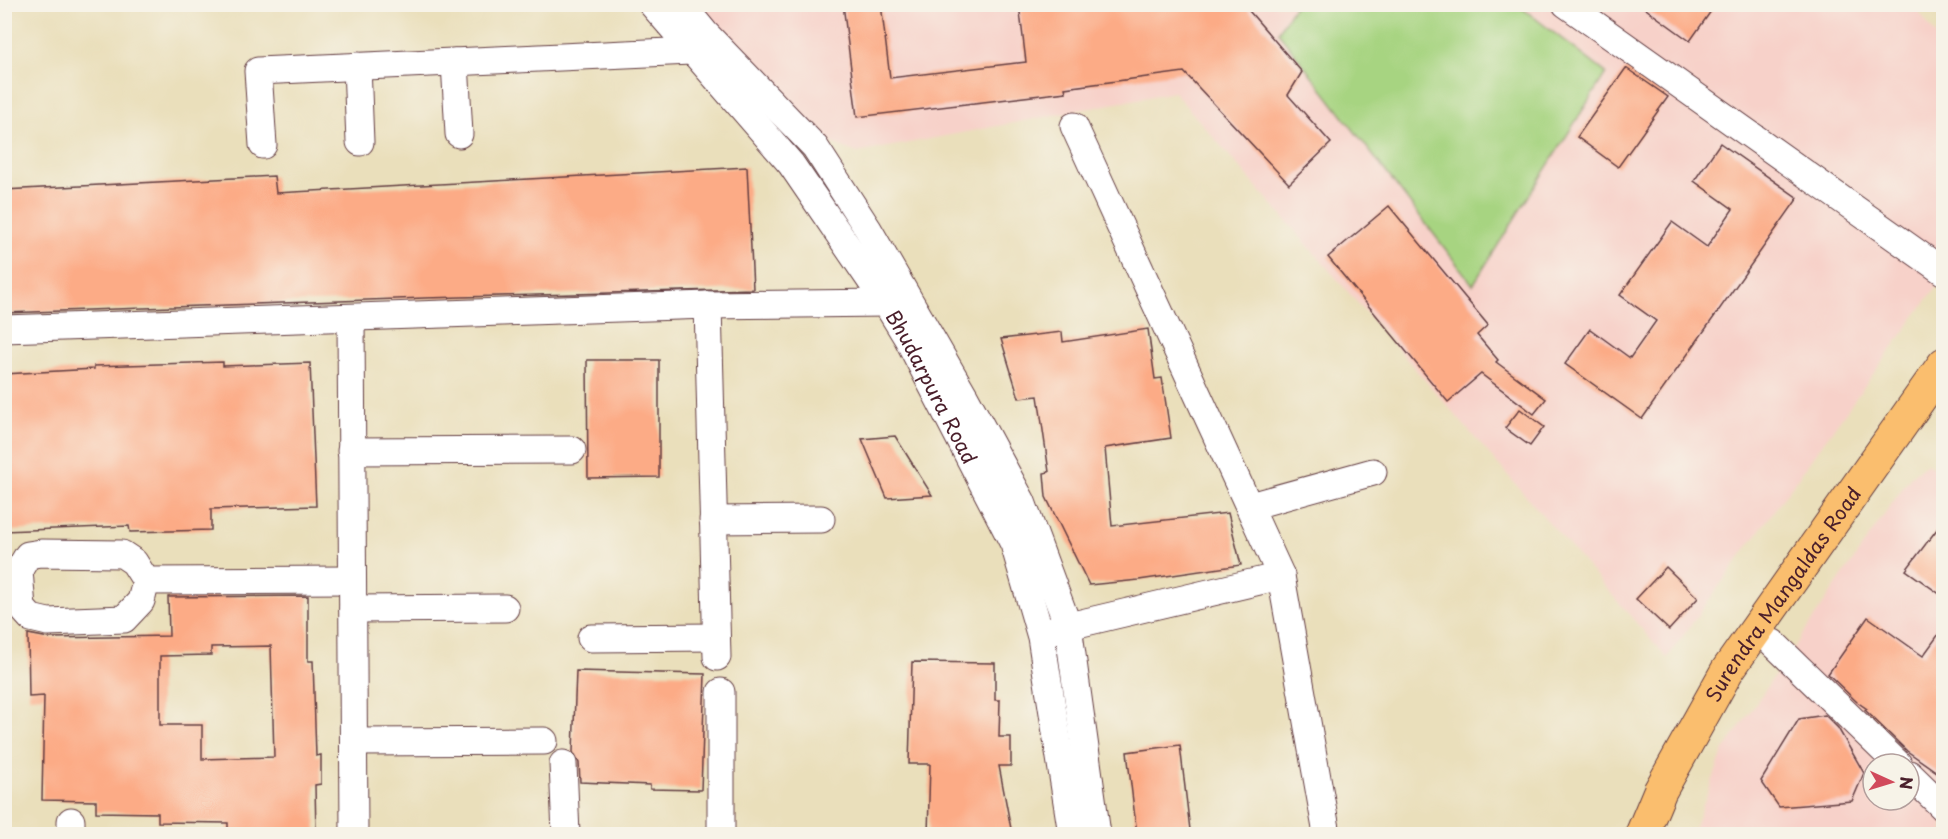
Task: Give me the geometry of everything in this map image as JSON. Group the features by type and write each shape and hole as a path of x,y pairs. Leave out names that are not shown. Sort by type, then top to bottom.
{"main road":[{"name":"Surendra Mangaldas Road","path":"1642,834 1660,791 1726,671 1944,364"},
{"name":"Surendra Mangaldas Road","path":"1665,834 1679,801 1744,683 1944,404"}],"street":[{"name":"Bhudarpura Road","path":"652,4 701,45"},
{"name":"Bhudarpura Road","path":"681,4 701,45 897,300 1022,502 1068,627 1097,834"},
{"path":"1566,4 1944,272"},
{"path":"263,145 258,71 455,62 701,45"},
{"path":"455,62 459,134"},
{"path":"357,66 360,141"},
{"path":"1074,126 1281,576 1327,834"},
{"name":"Bhudarpura Road","path":"897,300 908,339 1014,544 1040,633 1072,834"},
{"path":"4,329 897,300"},
{"path":"591,638 717,647 708,305"},
{"path":"351,318 354,834"},
{"path":"351,451 572,450"},
{"path":"1250,507 1373,472"},
{"path":"713,520 821,519"},
{"path":"41,553 122,554 134,562 146,581 141,601 124,620 48,622 32,618 22,608 19,570 28,555 41,553"},
{"path":"1040,633 1281,576"},
{"path":"146,581 351,580"},
{"path":"352,609 505,608"},
{"path":"1773,643 1886,752"},
{"path":"721,692 721,834"},
{"path":"354,742 544,741"},
{"path":"563,764 566,834"},
{"path":"1921,786 1944,808"}],"shaded area":[{"path":"698,5 1914,5 1943,45 1943,278 1667,658 1174,92 857,153 814,136"},
{"path":"1927,463 1944,475 1943,834 1692,834 1724,750 1910,477"}],"green space":[{"path":"1295,5 1518,5 1606,73 1473,285 1278,32"}],"building":[{"path":"843,4 881,4 890,78 1026,62 1019,4 1243,4 1302,72 1288,95 1331,143 1289,184 1184,72 1065,88 1066,92 857,117"},
{"path":"1639,4 1716,4 1690,41"},
{"path":"1626,68 1668,97 1618,167 1577,137"},
{"path":"1720,143 1798,198 1642,419 1565,364 1590,329 1630,358 1656,321 1620,295 1672,222 1707,247 1733,209 1694,181"},
{"path":"747,167 753,289 4,313 4,190 274,176 276,193"},
{"path":"1389,206 1488,325 1477,335 1498,360 1496,362 1546,399 1534,414 1481,374 1448,402 1328,257"},
{"path":"1148,329 1155,379 1162,378 1171,438 1105,448 1112,526 1228,513 1241,565 1089,585 1046,497 1044,473 1049,472 1038,396 1019,398 1001,339 1062,332 1063,342"},
{"path":"587,360 659,360 659,477 588,478"},
{"path":"223,362 223,366 310,363 316,506 211,509 211,530 130,532 129,526 4,531 4,374 94,369 94,366"},
{"path":"1520,409 1544,427 1530,446 1505,428"},
{"path":"895,436 932,495 887,498 862,439"},
{"path":"1944,520 1944,597 1906,570"},
{"path":"1666,567 1698,598 1669,630 1636,599"},
{"path":"308,596 308,661 313,661 316,756 321,755 321,784 315,785 316,833 228,834 228,823 158,822 158,813 96,812 96,801 42,800 44,696 29,697 28,634 49,638 169,636 168,597","holes":["271,646 274,757 202,759 202,725 160,725 160,656 211,655 211,647"]},
{"path":"1868,617 1923,656 1944,627 1944,777 1921,761 1921,752 1907,751 1865,710 1867,709 1828,674"},
{"path":"912,662 995,663 995,700 1000,700 999,737 1011,737 1011,766 999,766 1012,834 928,834 930,764 909,764"},
{"path":"576,671 705,674 701,790 650,789 650,785 580,782 579,763 573,752"},
{"path":"1825,715 1838,728 1861,768 1861,780 1852,801 1779,807 1761,781 1799,719"},
{"path":"1180,745 1190,830 1137,834 1127,752"}]}
